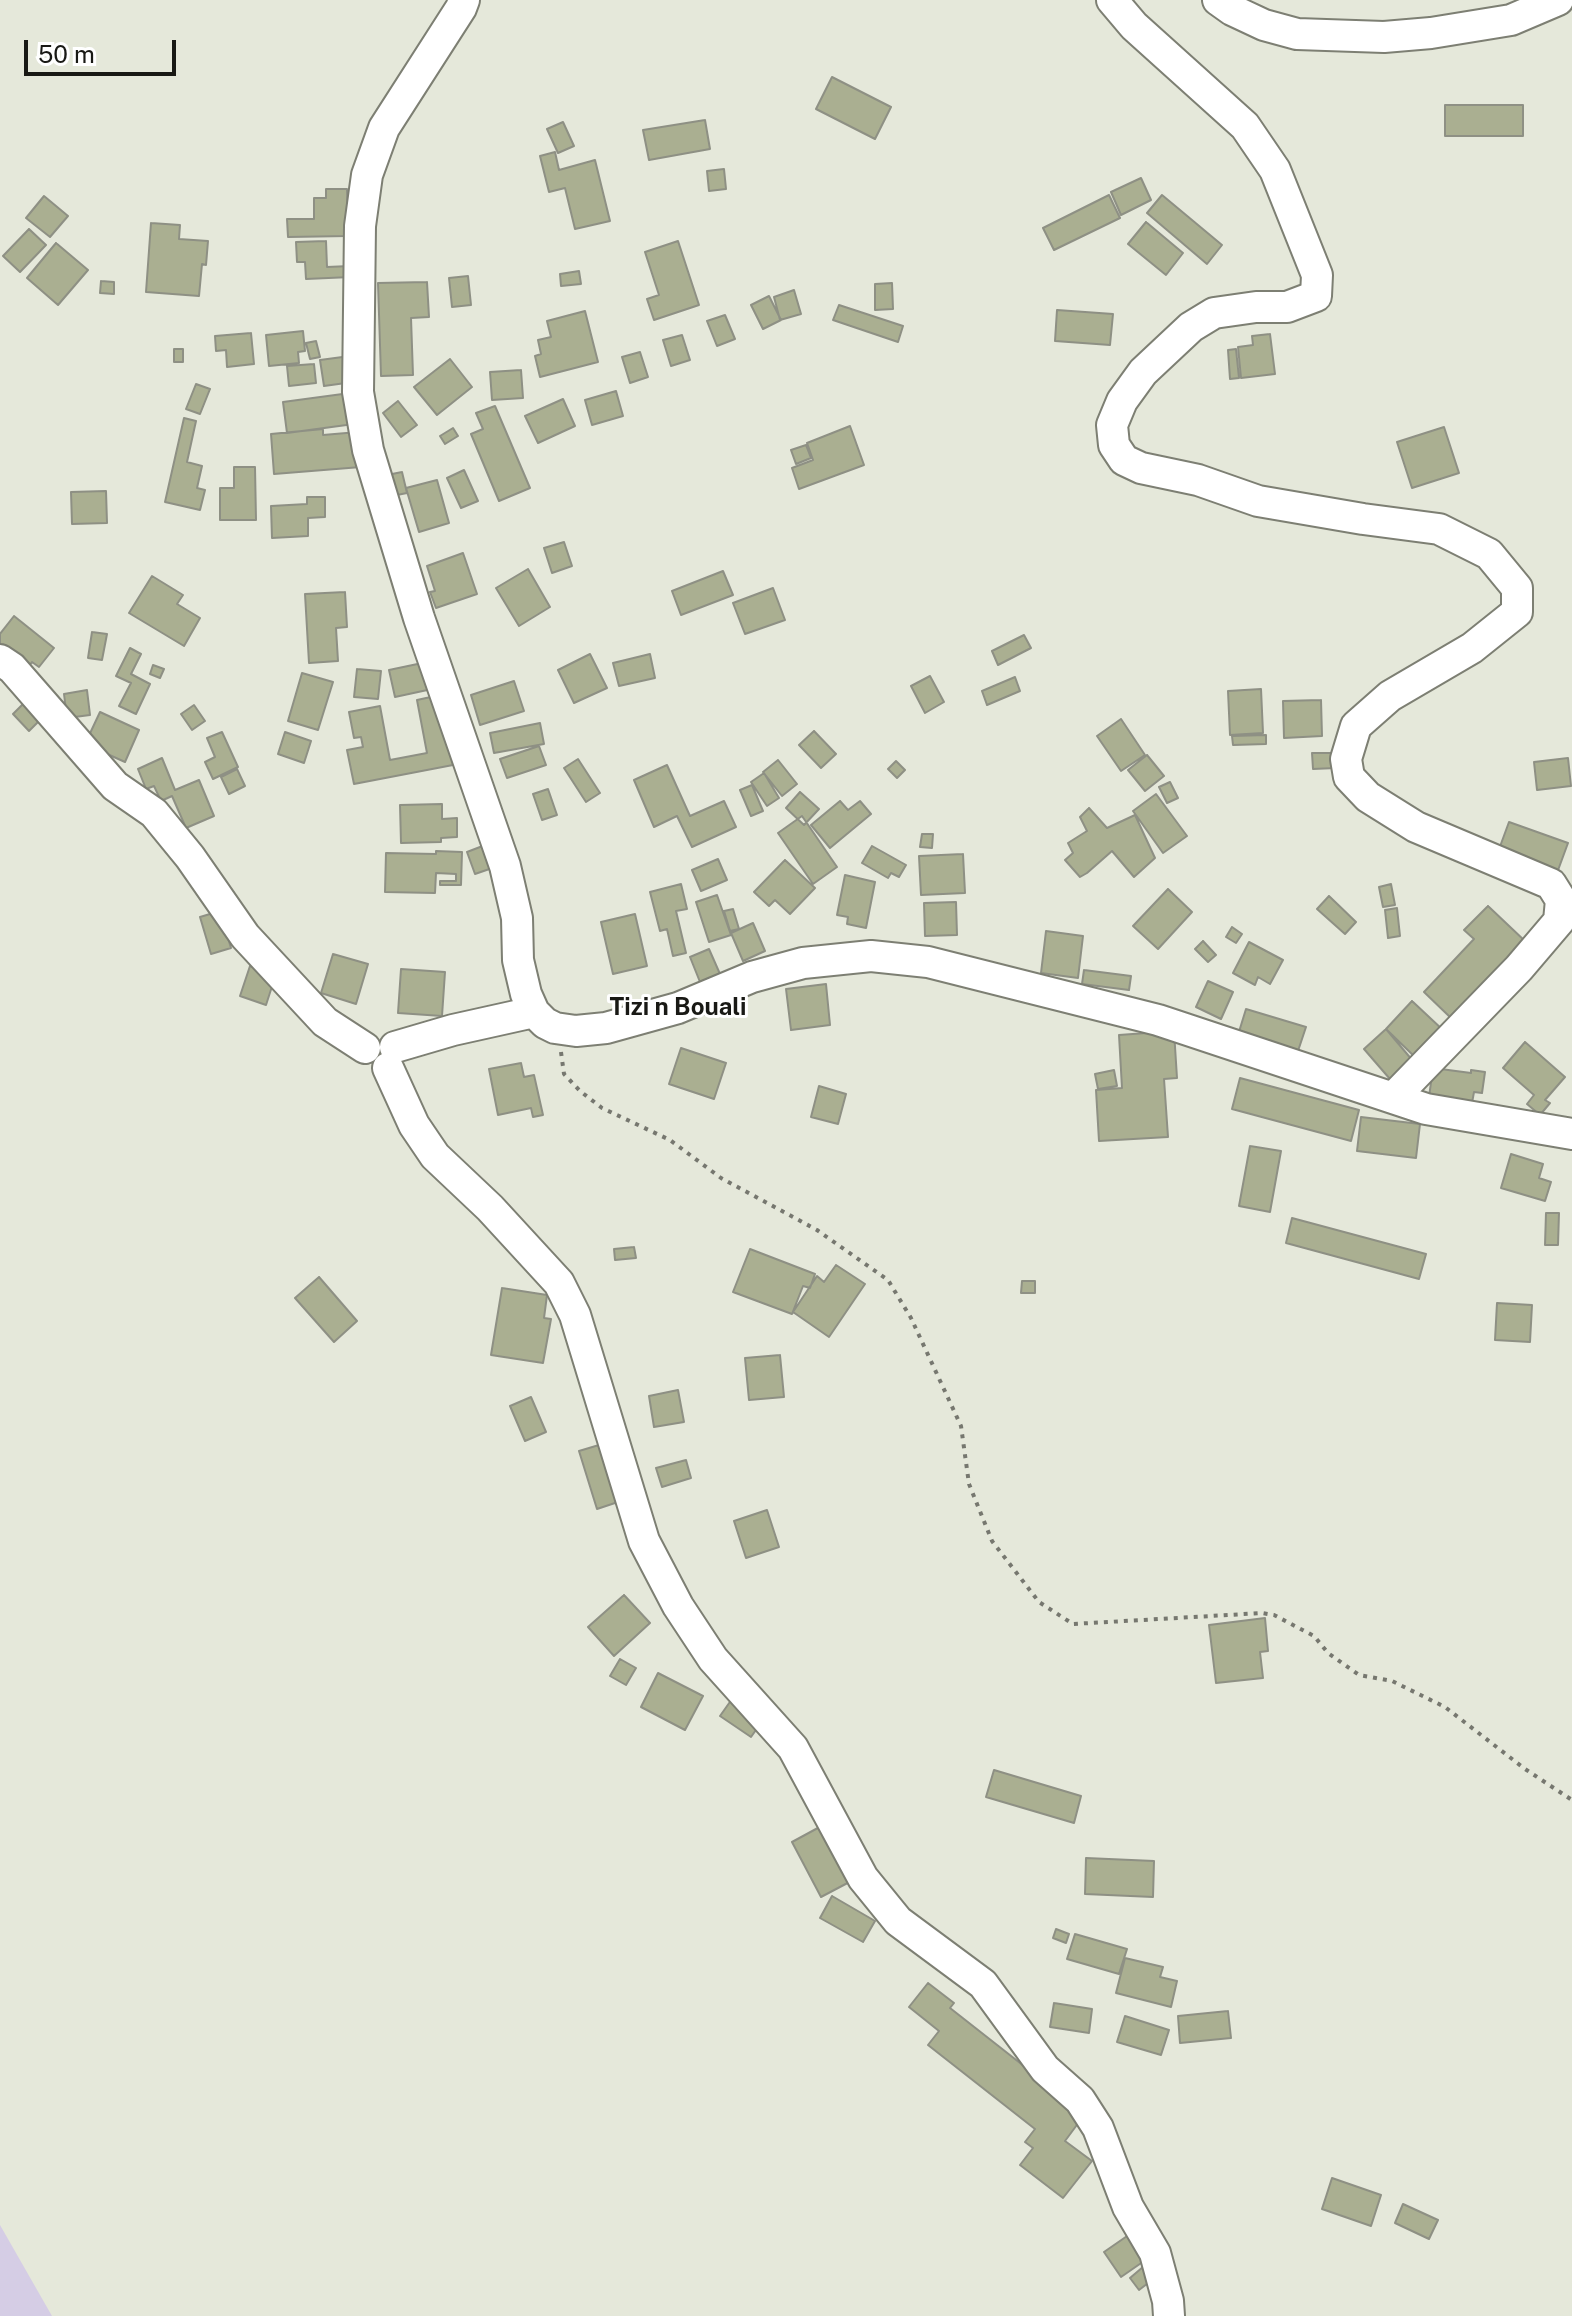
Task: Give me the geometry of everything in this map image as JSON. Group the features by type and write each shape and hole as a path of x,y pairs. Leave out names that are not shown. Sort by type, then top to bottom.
{"street":[{"path":"464,0 384,128 367,175 360,226 358,392 368,450 419,618 505,866 517,918 518,960 534,1012 545,1023 564,1029 606,1028 678,1008 752,977 803,963 871,956 928,962 1158,1020 1426,1109 1572,1134"},
{"path":"1112,0 1134,26 1245,126 1275,170 1317,275 1316,296 1287,307 1256,307 1214,313 1191,327 1143,372 1122,401 1112,425 1114,445 1124,460 1141,468 1198,480 1258,501 1439,529 1489,554 1517,588 1517,612 1472,648 1390,696 1356,726 1346,759 1349,777 1368,797 1416,827 1551,884 1561,900 1559,921 1519,968 1393,1098"},
{"path":"1218,0 1264,25 1297,34 1384,37 1511,20 1558,0"},
{"path":"0,660 12,668 115,786 154,813 190,857 245,936 325,1022 383,1054 414,1125 435,1156 490,1208 559,1283 575,1315 644,1541 678,1606 713,1659 793,1748 871,1889 898,1921 983,1984 1045,2069 1080,2100 1098,2128 1128,2207 1155,2253 1169,2316"},
{"path":"383,1054 453,1030 534,1012"}],"path":[{"path":"564,1029 560,1047 564,1074 580,1091 602,1108 670,1140 721,1178 817,1230 888,1280 911,1318 961,1426 969,1484 992,1541 1039,1602 1073,1624 1262,1613 1274,1615 1314,1636 1328,1653 1359,1675 1392,1681 1445,1707 1525,1769 1572,1800"}],"shaded area":[{"path":"0,2225 52,2316 0,2316"}],"building":[{"path":"832,77 891,107 875,139 816,109"},
{"path":"1445,105 1523,105 1523,136 1445,136"},
{"path":"705,120 710,149 649,160 643,130"},
{"path":"563,122 574,146 558,153 547,129"},
{"path":"555,152 559,170 595,160 610,221 575,229 565,188 549,192 540,156"},
{"path":"724,169 726,189 709,191 707,171"},
{"path":"1141,178 1151,200 1121,215 1111,192"},
{"path":"326,189 347,189 348,236 288,237 287,219 314,219 314,198 326,198"},
{"path":"1109,195 1120,218 1054,250 1043,228"},
{"path":"1162,195 1222,245 1207,264 1147,213"},
{"path":"44,196 68,216 50,237 26,218"},
{"path":"1146,222 1183,253 1166,275 1128,244"},
{"path":"151,223 180,225 179,239 208,241 199,296 146,292"},
{"path":"29,229 46,245 20,272 3,256"},
{"path":"326,241 327,267 350,266 351,277 306,279 305,262 297,262 296,242"},
{"path":"678,241 699,305 654,320 647,299 659,295 645,252"},
{"path":"56,243 88,270 58,305 27,278"},
{"path":"579,271 581,284 561,286 560,274"},
{"path":"468,276 471,305 452,307 449,278"},
{"path":"101,281 114,282 114,294 100,293"},
{"path":"427,282 429,317 411,318 413,375 381,376 378,283"},
{"path":"892,283 893,309 875,310 875,284"},
{"path":"794,290 801,314 780,320 774,297"},
{"path":"769,296 781,320 763,329 751,305"},
{"path":"839,305 903,326 898,342 833,320"},
{"path":"1057,310 1113,314 1110,345 1055,341"},
{"path":"585,311 598,362 540,377 535,356 541,354 538,340 551,337 547,321"},
{"path":"725,315 735,339 717,346 707,321"},
{"path":"303,331 305,351 298,352 299,363 269,366 266,335"},
{"path":"251,333 254,364 227,367 226,350 216,351 215,336"},
{"path":"1270,334 1275,374 1241,378 1238,347 1253,345 1252,336"},
{"path":"682,335 690,360 671,366 663,340"},
{"path":"316,341 320,357 310,359 306,343"},
{"path":"174,349 183,349 183,362 174,362"},
{"path":"1236,349 1239,378 1230,379 1228,350"},
{"path":"640,352 648,377 630,383 622,357"},
{"path":"350,356 353,382 324,386 320,360"},
{"path":"450,359 472,387 437,415 414,387"},
{"path":"314,364 316,383 289,386 287,366"},
{"path":"521,370 523,398 492,400 490,372"},
{"path":"196,384 210,389 200,414 186,409"},
{"path":"616,391 623,416 592,425 585,400"},
{"path":"350,393 354,424 287,433 283,402"},
{"path":"563,399 575,426 538,443 525,416"},
{"path":"398,401 417,425 401,437 383,413"},
{"path":"495,406 530,488 499,501 471,434 483,429 476,413"},
{"path":"184,418 196,421 187,462 202,466 197,488 205,490 200,510 165,502"},
{"path":"850,426 864,465 799,489 792,468 813,460 807,443"},
{"path":"1444,427 1459,473 1412,488 1397,442"},
{"path":"453,428 458,436 445,444 440,436"},
{"path":"323,429 323,435 358,432 361,467 274,474 271,434"},
{"path":"806,445 811,458 796,464 791,450"},
{"path":"234,467 255,467 256,520 220,520 220,488 234,488"},
{"path":"464,470 478,501 461,508 447,478"},
{"path":"402,472 407,493 387,497 382,476"},
{"path":"437,480 449,523 419,532 406,488"},
{"path":"106,491 107,523 72,524 71,492"},
{"path":"307,497 325,497 325,517 308,518 308,536 272,538 271,506 307,504"},
{"path":"564,542 572,566 552,573 544,548"},
{"path":"463,553 477,594 436,608 430,592 435,591 427,566"},
{"path":"528,569 550,607 519,626 496,588"},
{"path":"723,571 733,595 681,615 672,591"},
{"path":"152,576 183,595 177,604 200,618 184,646 129,613"},
{"path":"773,588 785,620 745,634 733,603"},
{"path":"345,592 347,627 336,628 338,661 309,663 305,594"},
{"path":"14,616 54,648 39,667 32,662 26,670 0,650 0,634"},
{"path":"92,632 107,634 102,660 88,658"},
{"path":"1024,635 1031,648 998,665 992,651"},
{"path":"130,648 141,654 131,674 150,684 136,714 119,706 131,683 116,676"},
{"path":"590,654 607,688 574,703 558,670"},
{"path":"650,654 655,678 619,686 613,663"},
{"path":"427,662 432,689 395,697 389,670"},
{"path":"153,665 164,669 160,678 150,674"},
{"path":"357,669 381,671 378,699 354,697"},
{"path":"302,673 333,682 318,730 288,721"},
{"path":"930,676 944,702 925,713 911,686"},
{"path":"1015,677 1020,691 987,705 982,691"},
{"path":"514,681 524,711 480,725 471,695"},
{"path":"1261,689 1263,733 1230,735 1228,691"},
{"path":"87,690 90,715 67,718 64,694"},
{"path":"440,695 453,765 354,784 347,750 363,747 361,737 354,738 349,712 380,706 390,760 427,753 417,700"},
{"path":"1321,700 1322,736 1284,738 1283,701"},
{"path":"25,702 42,718 29,731 13,714"},
{"path":"194,705 205,721 192,730 181,714"},
{"path":"100,712 139,730 125,762 85,744"},
{"path":"1121,719 1145,755 1121,771 1097,736"},
{"path":"540,723 544,744 494,753 490,733"},
{"path":"814,731 836,754 821,768 799,745"},
{"path":"222,732 238,767 213,779 205,762 215,757 207,738"},
{"path":"285,732 311,741 304,763 278,754"},
{"path":"1266,735 1266,744 1233,745 1232,736"},
{"path":"539,746 546,765 507,778 500,759"},
{"path":"1312,753 1335,753 1336,768 1313,769"},
{"path":"1147,755 1164,776 1145,791 1128,770"},
{"path":"162,758 175,790 199,780 214,816 186,828 172,796 161,801 154,786 146,789 138,769"},
{"path":"1568,758 1571,786 1537,790 1534,762"},
{"path":"578,759 600,793 586,802 564,768"},
{"path":"778,760 797,784 782,796 763,772"},
{"path":"896,761 905,770 897,778 888,769"},
{"path":"667,765 690,816 724,801 736,827 692,847 677,816 654,827 634,780"},
{"path":"237,769 245,786 229,794 221,777"},
{"path":"764,773 779,798 767,806 751,782"},
{"path":"1170,782 1178,798 1167,803 1159,787"},
{"path":"752,785 763,811 751,816 740,790"},
{"path":"548,789 557,815 542,820 533,794"},
{"path":"800,792 819,809 804,825 786,808"},
{"path":"1156,794 1187,836 1163,853 1133,811"},
{"path":"840,801 848,810 860,801 871,814 830,848 811,825"},
{"path":"442,804 442,819 457,818 457,837 441,838 441,842 401,843 400,805"},
{"path":"1089,808 1107,828 1135,815 1155,858 1134,877 1112,851 1080,877 1065,860 1073,853 1068,843 1087,831 1080,817"},
{"path":"802,816 837,867 813,884 778,833"},
{"path":"1509,822 1568,843 1557,873 1498,852"},
{"path":"922,834 933,834 932,848 920,847"},
{"path":"493,842 501,865 475,874 467,852"},
{"path":"872,846 906,865 899,877 891,873 888,878 862,863"},
{"path":"436,851 462,852 461,885 440,885 440,881 456,881 456,874 436,873 435,893 385,892 386,853 436,854"},
{"path":"963,854 965,893 921,895 919,856"},
{"path":"718,859 727,880 701,891 692,870"},
{"path":"785,860 815,888 790,914 775,900 769,906 754,892"},
{"path":"845,875 875,882 866,928 847,924 848,917 837,915"},
{"path":"681,884 687,909 676,911 686,953 673,956 667,929 660,931 650,892"},
{"path":"1391,884 1395,905 1383,907 1379,887"},
{"path":"1168,889 1192,912 1158,949 1133,926"},
{"path":"717,895 731,935 709,942 696,902"},
{"path":"1329,896 1356,922 1345,934 1317,909"},
{"path":"956,902 957,935 925,936 924,903"},
{"path":"1488,906 1526,942 1452,1019 1424,992 1474,939 1464,930"},
{"path":"1397,908 1400,936 1388,938 1385,910"},
{"path":"733,909 739,929 730,931 724,911"},
{"path":"220,911 231,948 211,954 200,917"},
{"path":"635,914 647,966 613,974 601,922"},
{"path":"753,923 765,951 743,961 731,933"},
{"path":"1232,927 1242,934 1236,943 1226,937"},
{"path":"1046,931 1083,936 1078,978 1041,973"},
{"path":"1203,941 1216,955 1208,962 1195,949"},
{"path":"1249,942 1283,960 1270,984 1258,977 1255,985 1233,973"},
{"path":"709,949 720,974 700,982 690,957"},
{"path":"333,954 368,964 356,1004 321,993"},
{"path":"250,966 276,974 266,1005 240,996"},
{"path":"401,969 445,972 442,1016 398,1013"},
{"path":"1084,970 1131,976 1129,990 1082,984"},
{"path":"1208,981 1233,992 1221,1019 1196,1007"},
{"path":"826,984 830,1025 791,1030 786,989"},
{"path":"1412,1001 1444,1031 1417,1059 1386,1029"},
{"path":"1246,1009 1306,1027 1297,1054 1238,1035"},
{"path":"1386,1029 1418,1067 1396,1086 1364,1049"},
{"path":"1174,1031 1177,1078 1164,1079 1168,1137 1099,1141 1096,1090 1122,1088 1119,1035"},
{"path":"1525,1042 1565,1077 1545,1100 1550,1103 1540,1115 1527,1104 1534,1095 1503,1068"},
{"path":"681,1048 726,1063 714,1099 669,1084"},
{"path":"521,1063 524,1077 534,1075 543,1115 533,1117 531,1108 498,1115 489,1069"},
{"path":"1433,1068 1485,1072 1482,1093 1474,1092 1472,1103 1429,1097"},
{"path":"1114,1070 1117,1086 1098,1089 1095,1074"},
{"path":"1240,1078 1359,1110 1351,1141 1232,1109"},
{"path":"819,1086 846,1094 838,1124 811,1117"},
{"path":"1361,1117 1420,1124 1416,1158 1357,1151"},
{"path":"1250,1146 1281,1151 1270,1212 1239,1206"},
{"path":"1511,1154 1543,1164 1539,1178 1551,1182 1545,1201 1501,1188"},
{"path":"1546,1213 1559,1213 1558,1245 1545,1245"},
{"path":"1292,1218 1426,1254 1419,1279 1286,1243"},
{"path":"634,1247 636,1258 615,1260 614,1249"},
{"path":"750,1249 815,1274 810,1288 803,1286 792,1314 733,1292"},
{"path":"836,1265 865,1284 829,1337 793,1312 817,1276 824,1282"},
{"path":"319,1277 357,1321 334,1342 295,1298"},
{"path":"1022,1281 1035,1281 1035,1293 1021,1293"},
{"path":"502,1288 547,1295 544,1318 551,1319 543,1363 491,1355"},
{"path":"1497,1303 1532,1305 1530,1342 1495,1340"},
{"path":"780,1355 784,1397 749,1400 745,1358"},
{"path":"678,1390 684,1422 654,1427 649,1396"},
{"path":"531,1397 546,1432 525,1441 510,1406"},
{"path":"609,1442 627,1499 597,1509 579,1451"},
{"path":"686,1460 691,1478 662,1487 656,1468"},
{"path":"767,1510 779,1547 746,1558 734,1521"},
{"path":"624,1595 650,1623 614,1656 588,1627"},
{"path":"1265,1618 1268,1651 1260,1652 1263,1678 1216,1683 1209,1625"},
{"path":"620,1659 636,1668 626,1685 610,1676"},
{"path":"658,1673 703,1696 685,1730 641,1707"},
{"path":"732,1699 763,1720 751,1737 720,1716"},
{"path":"994,1770 1081,1796 1074,1823 986,1797"},
{"path":"827,1823 857,1878 821,1897 792,1842"},
{"path":"1086,1858 1154,1861 1153,1897 1085,1894"},
{"path":"832,1896 875,1921 863,1942 820,1918"},
{"path":"1056,1929 1069,1934 1066,1943 1053,1938"},
{"path":"1075,1934 1127,1949 1119,1974 1067,1959"},
{"path":"1125,1958 1163,1967 1160,1977 1177,1981 1171,2007 1116,1993"},
{"path":"928,1983 954,2003 950,2008 1085,2114 1065,2141 1092,2161 1063,2198 1020,2165 1033,2148 1025,2142 1035,2129 928,2045 939,2031 909,2007"},
{"path":"1054,2003 1092,2009 1089,2033 1050,2027"},
{"path":"1228,2011 1231,2038 1180,2043 1178,2016"},
{"path":"1125,2016 1169,2030 1161,2055 1117,2042"},
{"path":"1332,2178 1381,2195 1371,2226 1322,2209"},
{"path":"1403,2204 1438,2220 1429,2239 1395,2223"},
{"path":"1130,2234 1147,2259 1121,2277 1104,2252"},
{"path":"1150,2261 1160,2274 1139,2290 1130,2278"}],"district":[{"name":"Tizi n Bouali","path":"678,1008"}]}
